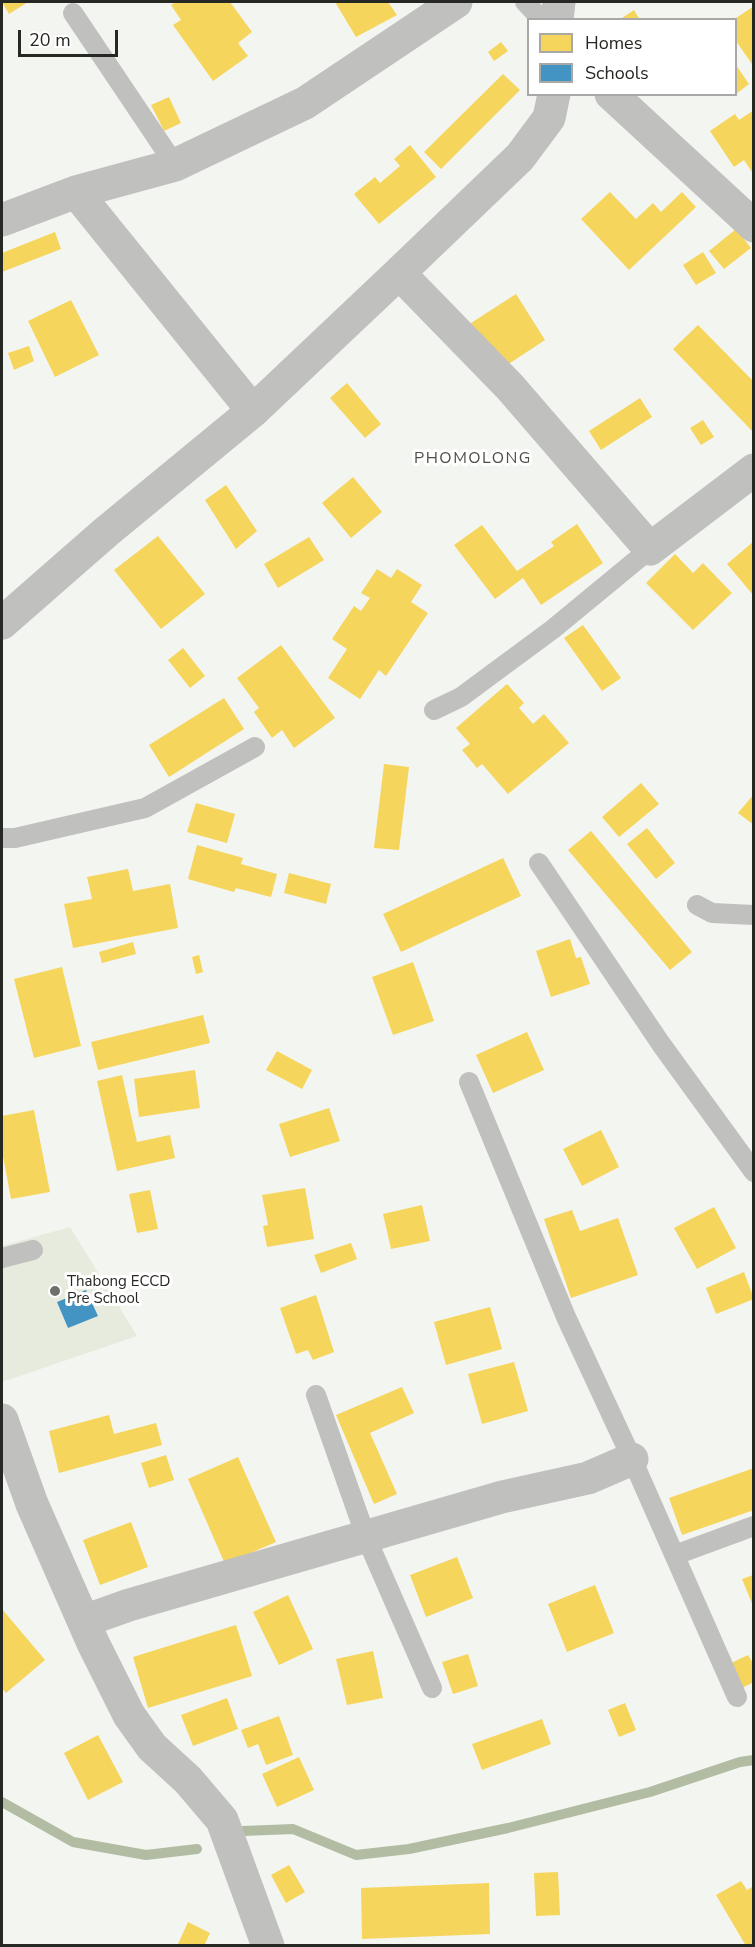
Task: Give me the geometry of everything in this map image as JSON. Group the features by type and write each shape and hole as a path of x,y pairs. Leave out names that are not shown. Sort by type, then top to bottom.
{"street":[{"path":"2,219 76,192 175,165 305,103 456,2"},
{"path":"557,18 559,2"},
{"path":"2,623 106,532 253,411 399,273 520,157 549,118 554,96"},
{"path":"613,96 753,226"},
{"path":"76,192 253,411"},
{"path":"399,273 510,387 650,549 753,470"},
{"path":"2,1420 32,1504 129,1715 152,1747 188,1780 222,1820 268,1946"},
{"path":"84,1621 129,1605 502,1497 588,1478 632,1459"}],"lane":[{"path":"525,2 540,18"},
{"path":"73,13 175,165"},
{"path":"434,710 461,697 553,629 650,549"},
{"path":"2,838 15,838 145,808 255,747"},
{"path":"539,863 661,1044 753,1172"},
{"path":"697,905 712,913 753,915"},
{"path":"469,1082 566,1317 737,1696"},
{"path":"2,1258 33,1250"},
{"path":"316,1395 366,1536 432,1688"},
{"path":"675,1555 753,1526"}],"shaded area":[{"name":"Thabong ECCD Pre School","path":"70,1227 137,1336 2,1382 2,1246"}],"building: Homes":[{"path":"2,2 28,2 9,14"},
{"path":"176,2 230,2 252,32 238,43 248,56 213,81 173,25 181,20 171,5"},
{"path":"335,2 388,2 397,15 356,37"},
{"path":"754,6 754,67 737,42 736,18"},
{"path":"634,10 639,18 622,18"},
{"path":"501,42 508,51 494,61 488,52"},
{"path":"737,66 749,84 737,93"},
{"path":"503,74 520,90 441,169 424,152"},
{"path":"169,97 181,123 164,131 151,105"},
{"path":"754,110 754,175 744,160 734,167 710,131 735,114 739,120"},
{"path":"410,145 436,177 379,224 354,194 375,177 380,183 400,166 394,159"},
{"path":"610,192 636,219 653,203 661,212 682,192 696,207 629,270 581,219"},
{"path":"736,229 751,248 724,269 709,251"},
{"path":"55,232 61,249 2,272 2,253"},
{"path":"703,252 716,273 696,285 683,265"},
{"path":"516,294 545,340 501,369 471,323"},
{"path":"71,300 99,355 55,377 28,321"},
{"path":"698,325 754,382 754,433 673,349"},
{"path":"29,346 34,361 14,370 8,353"},
{"path":"347,383 381,424 365,438 330,398"},
{"path":"640,398 652,417 601,450 589,431"},
{"path":"703,420 714,437 701,445 690,428"},
{"path":"353,477 382,512 351,538 322,503"},
{"path":"226,485 257,531 236,549 205,500"},
{"path":"577,524 603,563 541,605 523,578 495,599 454,545 482,525 517,571 554,546 551,542"},
{"path":"158,536 205,594 161,629 114,570"},
{"path":"309,537 324,560 278,588 264,564"},
{"path":"754,541 754,596 727,564"},
{"path":"675,554 693,573 703,563 732,593 693,630 646,583"},
{"path":"377,569 391,578 397,569 422,585 411,602 428,613 386,676 379,670 360,699 328,678 347,649 332,639 354,606 361,611 370,598 361,593"},
{"path":"583,625 621,678 602,691 564,638"},
{"path":"281,645 335,718 294,748 282,730 272,738 254,712 259,708 237,678"},
{"path":"183,648 205,676 190,688 168,660"},
{"path":"507,684 524,703 519,708 533,724 544,714 569,743 508,794 482,764 477,768 462,750 470,744 456,728"},
{"path":"224,698 244,729 169,777 149,745"},
{"path":"384,764 409,767 399,850 374,848"},
{"path":"641,783 659,804 619,837 602,817"},
{"path":"754,794 754,825 738,813"},
{"path":"196,803 235,814 227,843 187,832"},
{"path":"647,828 675,863 656,879 627,844"},
{"path":"591,831 692,952 670,970 568,850"},
{"path":"197,845 243,858 241,864 277,874 271,897 236,888 234,892 188,879"},
{"path":"503,858 521,896 401,952 383,914"},
{"path":"128,869 133,891 170,884 178,928 73,948 64,904 92,899 87,877"},
{"path":"289,873 331,884 326,904 284,893"},
{"path":"570,939 576,958 581,957 590,984 551,997 536,951"},
{"path":"133,942 136,954 102,963 99,952"},
{"path":"199,955 203,972 196,974 192,957"},
{"path":"413,962 434,1021 393,1035 372,977"},
{"path":"62,967 81,1046 34,1058 14,979"},
{"path":"203,1015 210,1043 98,1070 91,1042"},
{"path":"527,1032 544,1070 493,1093 476,1055"},
{"path":"277,1051 312,1070 302,1089 266,1070"},
{"path":"195,1070 200,1108 139,1117 134,1079"},
{"path":"122,1075 137,1142 170,1135 175,1158 117,1171 97,1081"},
{"path":"329,1108 340,1141 290,1157 279,1124"},
{"path":"34,1110 50,1192 11,1199 2,1151 2,1116"},
{"path":"601,1130 619,1167 582,1186 563,1149"},
{"path":"305,1188 314,1239 267,1247 263,1226 268,1225 262,1195"},
{"path":"150,1190 158,1229 137,1233 129,1194"},
{"path":"422,1205 430,1241 391,1249 383,1214"},
{"path":"714,1207 736,1248 697,1269 674,1228"},
{"path":"572,1210 580,1231 618,1218 638,1275 571,1298 544,1219"},
{"path":"351,1243 357,1259 321,1273 314,1255"},
{"path":"744,1272 754,1299 716,1314 706,1288"},
{"path":"316,1295 334,1352 313,1360 308,1350 296,1354 280,1308"},
{"path":"490,1307 502,1349 446,1365 434,1322"},
{"path":"514,1362 528,1411 482,1424 468,1374"},
{"path":"402,1387 414,1413 370,1433 397,1494 374,1504 336,1415"},
{"path":"109,1415 114,1434 156,1423 162,1445 59,1473 49,1431"},
{"path":"166,1455 174,1480 149,1488 141,1463"},
{"path":"238,1457 276,1542 225,1564 188,1479"},
{"path":"754,1468 754,1510 682,1535 669,1498"},
{"path":"131,1522 148,1567 100,1585 83,1540"},
{"path":"457,1557 473,1598 426,1617 410,1575"},
{"path":"753,1575 753,1606 742,1579"},
{"path":"595,1585 614,1633 567,1652 548,1604"},
{"path":"288,1595 313,1649 279,1665 253,1612"},
{"path":"2,1609 45,1660 6,1693 2,1688"},
{"path":"236,1625 252,1676 148,1708 133,1657"},
{"path":"373,1651 383,1698 347,1705 336,1659"},
{"path":"468,1654 478,1686 453,1694 442,1662"},
{"path":"748,1655 754,1665 754,1682 740,1689 729,1664"},
{"path":"227,1698 238,1729 193,1746 181,1715"},
{"path":"625,1703 636,1730 619,1737 608,1710"},
{"path":"279,1716 293,1755 266,1765 258,1744 248,1748 241,1730"},
{"path":"542,1719 551,1744 482,1770 472,1744"},
{"path":"98,1735 123,1782 88,1800 64,1753"},
{"path":"299,1757 314,1790 277,1807 262,1774"},
{"path":"289,1865 305,1892 286,1903 271,1875"},
{"path":"558,1872 560,1915 536,1916 534,1873"},
{"path":"741,1881 747,1890 754,1886 754,1946 746,1946 716,1895"},
{"path":"489,1883 490,1934 362,1939 361,1888"},
{"path":"188,1922 210,1933 204,1946 178,1944"}],"building: Schools":[{"path":"86,1290 98,1316 68,1328 57,1302"}],"waterway":[{"path":"243,1831 293,1829 356,1855 409,1849 508,1828 650,1792 740,1762 754,1760"},
{"path":"2,1802 73,1842 146,1855 197,1849"}],"place":[{"name":"Thabong ECCD Pre School","path":"55,1291"}],"district":[{"name":"PHOMOLONG","path":"473,459"}]}
